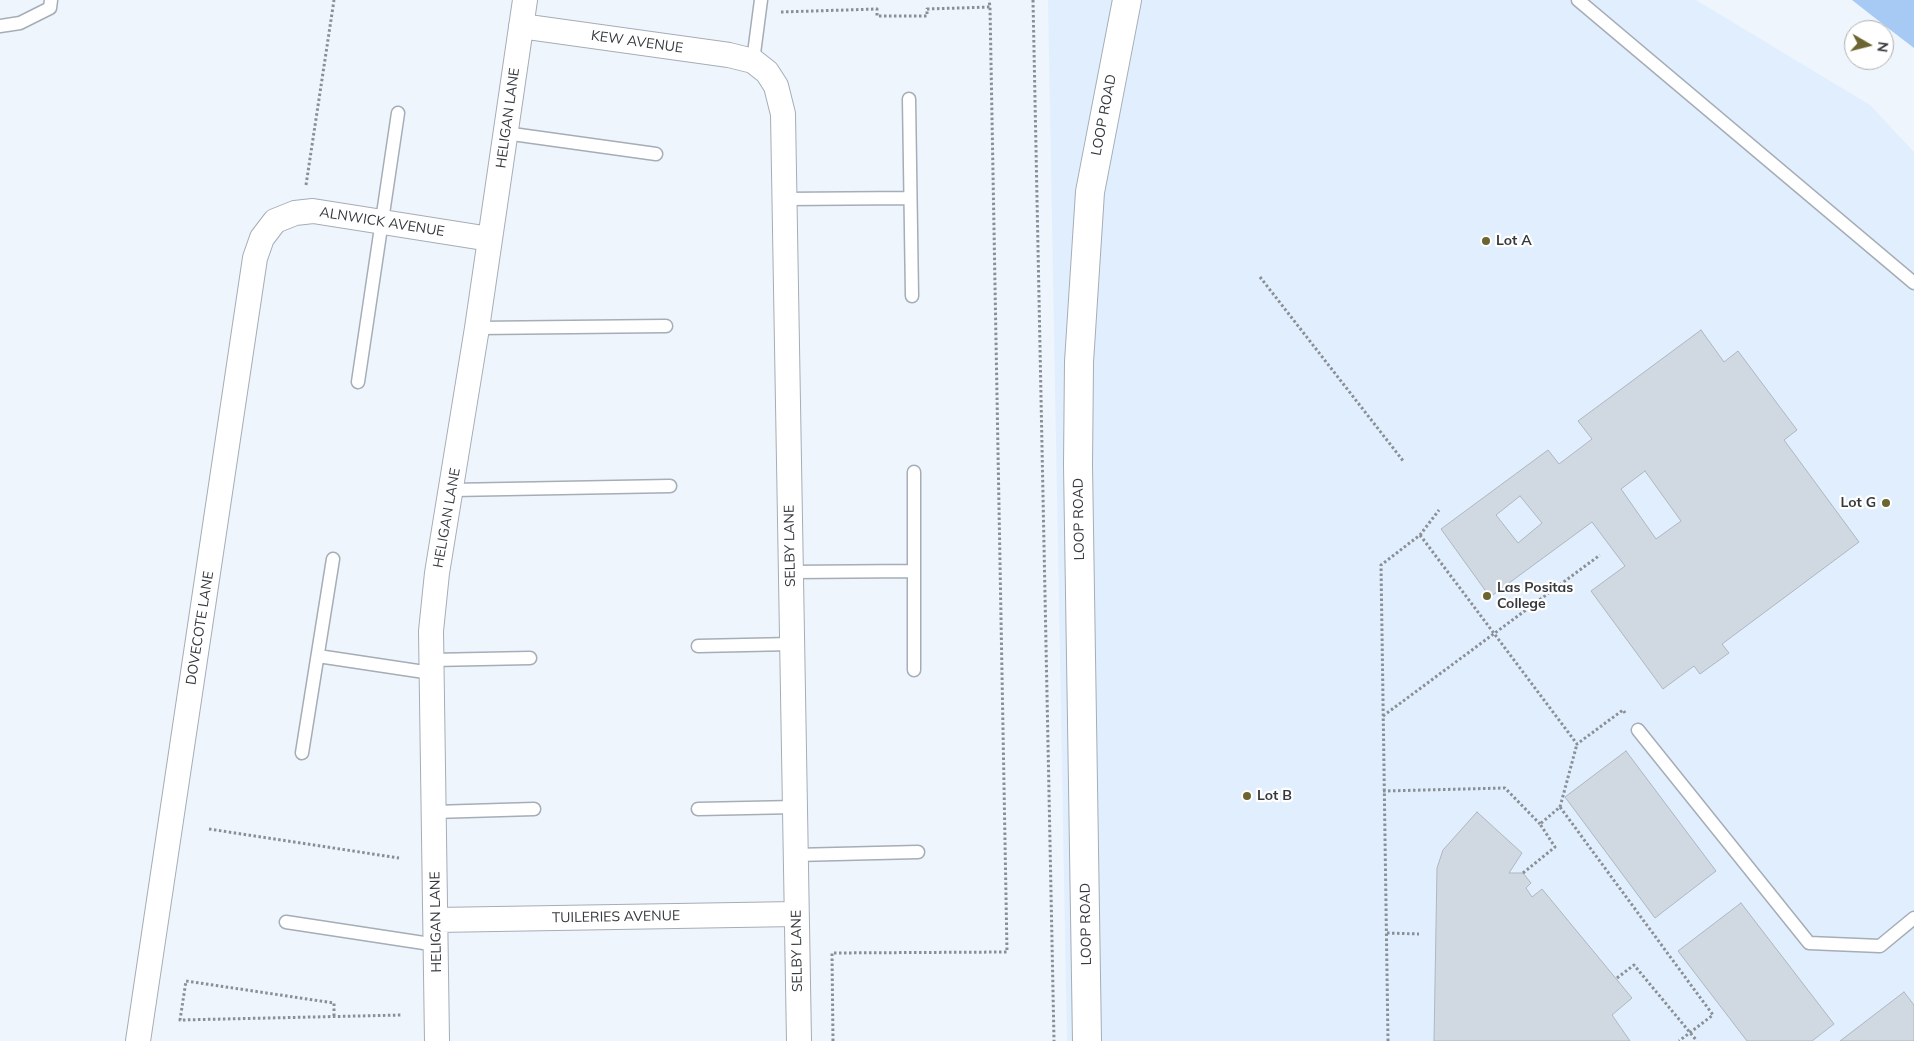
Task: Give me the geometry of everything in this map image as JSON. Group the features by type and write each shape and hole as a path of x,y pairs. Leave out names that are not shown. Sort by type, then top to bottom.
{"street":[{"name":"HELIGAN LANE","path":"437,1041 431,631 437,573 477,328 524,0"},
{"name":"LOOP ROAD","path":"1088,1041 1078,475 1078,362 1090,192 1127,0"},
{"name":"KEW AVENUE","path":"521,26 730,54 753,61"},
{"name":"SELBY LANE","path":"753,61 767,72 776,86 783,114 799,1041"},
{"name":"ALNWICK AVENUE","path":"275,221 295,213 313,211 490,239"},
{"name":"DOVECOTE LANE","path":"138,1041 255,258 262,238 275,221"},
{"name":"TUILERIES AVENUE","path":"436,920 796,914"}],"lane":[{"path":"0,26 20,23 50,8 52,0"},
{"path":"1578,0 1914,282"},
{"path":"753,61 760,6"},
{"path":"909,99 912,296"},
{"path":"358,382 398,113"},
{"path":"505,133 656,154"},
{"path":"784,199 910,198"},
{"path":"477,328 666,326"},
{"path":"914,472 914,670"},
{"path":"452,490 670,486"},
{"path":"302,753 333,558"},
{"path":"791,572 914,571"},
{"path":"698,646 792,644"},
{"path":"318,656 432,667 530,658"},
{"path":"1638,730 1809,943 1880,946 1914,918"},
{"path":"698,809 795,807"},
{"path":"434,812 534,809"},
{"path":"795,855 918,852"},
{"path":"286,922 437,945"}],"path":[{"path":"302,212 334,0"},
{"path":"833,1041 832,953 1006,952 990,0"},
{"path":"1032,0 1054,1041"},
{"path":"760,6 877,9 877,16 927,16 927,9 990,7"},
{"path":"1260,277 1404,462"},
{"path":"1388,1041 1381,566 1420,535 1439,510"},
{"path":"1420,535 1577,744"},
{"path":"1382,716 1600,555"},
{"path":"1540,824 1560,808 1577,744 1623,710 1638,730"},
{"path":"1384,791 1505,788 1540,824 1555,847 1523,873"},
{"path":"1560,808 1713,1015 1680,1041"},
{"path":"210,829 400,858"},
{"path":"1387,933 1419,934"},
{"path":"1617,978 1634,965 1697,1041"},
{"path":"334,1016 334,1004 186,981 180,1020 402,1015"}],"shaded area":[{"name":"Las Positas College","path":"1048,0 1696,0 1870,105 1914,152 1914,1041 1067,1041"},
{"path":"1852,0 1914,0 1914,48 1894,33 1894,20 1878,20"}],"building":[{"path":"1701,330 1724,362 1738,351 1797,430 1784,440 1859,542 1722,644 1729,653 1700,674 1694,666 1663,689 1591,591 1625,566 1592,522 1490,597 1441,529 1548,450 1559,464 1592,439 1578,421","holes":["1645,471 1681,521 1656,539 1621,489","1520,496 1542,523 1518,543 1496,515"]},
{"path":"1626,751 1716,871 1655,918 1565,797"},
{"path":"1477,812 1522,853 1509,873 1523,873 1531,883 1526,888 1532,897 1542,889 1632,998 1612,1015 1630,1041 1434,1041 1437,868 1443,850"},
{"path":"1741,903 1834,1024 1812,1041 1747,1041 1678,951"},
{"path":"1904,992 1914,1005 1914,1041 1840,1041"}],"place":[{"name":"Lot A","path":"1486,241"},
{"name":"Lot G","path":"1886,503"},
{"name":"Las Positas College","path":"1487,596"},
{"name":"Lot B","path":"1247,796"}]}
